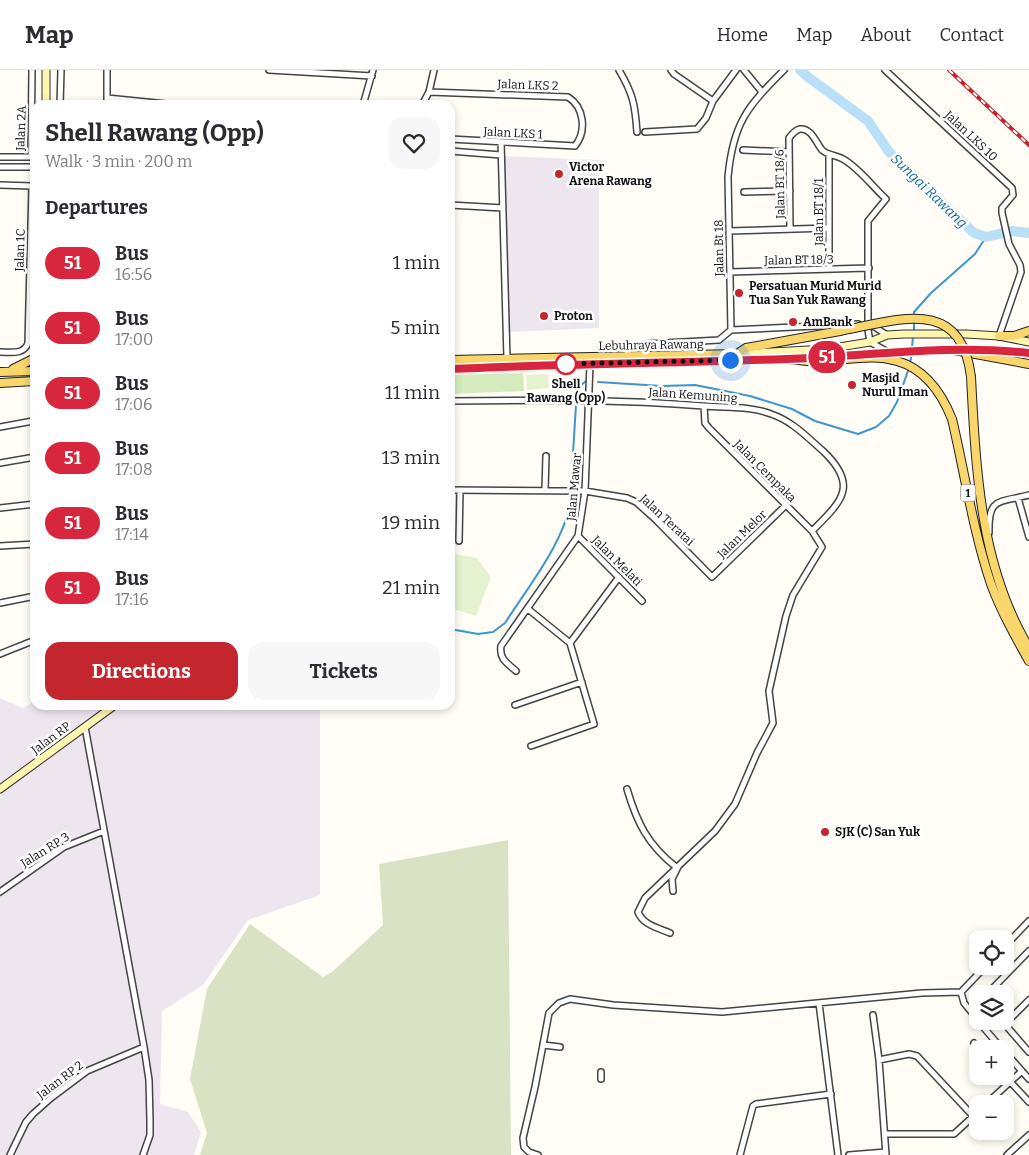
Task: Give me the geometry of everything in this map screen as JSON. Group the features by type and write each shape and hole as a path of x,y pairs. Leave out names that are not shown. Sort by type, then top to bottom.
{"main road":[{"name":"1","path":"737,354 746,348 911,318 933,320 951,330 964,347 969,362 978,485 990,554 1003,596 1029,648"},
{"path":"999,336 1014,336 1029,331"},
{"path":"954,350 1029,364"},
{"name":"Lebuhraya Rawang","path":"455,360 737,354"},
{"name":"1","path":"788,359 811,362 880,358 898,361 921,374 932,384 943,398 952,419 972,511 992,585 1006,618 1029,660"},
{"name":"Lebuhraya Rawang","path":"455,369 788,359"},
{"path":"3,372 30,362"},
{"path":"3,372 30,370"},
{"path":"25,382 30,380"},
{"path":"0,383 30,382"},
{"path":"1016,625 1029,642"}],"street":[{"name":"Jalan 2A","path":"31,100 32,70"},
{"path":"46,70 46,100"},
{"path":"60,70 60,100"},
{"path":"107,70 107,98 127,100"},
{"path":"269,70 372,73 364,100"},
{"path":"425,100 429,92 434,70"},
{"path":"619,70 630,89 635,106 637,132"},
{"path":"671,70 713,101"},
{"path":"645,132 697,129 706,118 713,101 736,70"},
{"path":"744,70 762,92"},
{"name":"Jalan Bt 18","path":"731,330 728,176 730,153 741,121 750,106 784,70"},
{"name":"Jalan LKS 10","path":"885,70 1012,188 1013,195 1002,208 1008,244 1020,265 1021,272 999,336"},
{"name":"Jalan LKS 2","path":"429,92 568,96 575,101 581,110 582,135 575,146"},
{"name":"Jalan BT 18/6","path":"790,229 789,138 794,132 801,129 808,131 823,151 829,154"},
{"name":"Jalan LKS 1","path":"455,139 575,146"},
{"path":"501,142 507,358"},
{"path":"743,150 789,152"},
{"path":"455,151 502,154"},
{"path":"829,154 847,162 886,199 868,221 870,324 868,330 870,342 888,352"},
{"name":"Jalan BT 18/1","path":"829,154 830,269"},
{"name":"Jalan 2A","path":"0,156 30,157"},
{"path":"0,167 30,167"},
{"name":"Jalan 1C","path":"0,185 30,186"},
{"path":"744,192 790,191"},
{"path":"455,205 503,208"},
{"path":"729,231 829,228"},
{"name":"Jalan 1C","path":"0,352 21,352 27,348 30,264"},
{"name":"Jalan BT 18/3","path":"730,272 869,268"},
{"path":"626,356 629,349 646,344 719,340 731,330 870,324 887,335"},
{"name":"Lebuhraya Rawang","path":"737,354 827,349 870,342 887,335 904,334 999,336 1029,342"},
{"name":"Lebuhraya Rawang","path":"788,359 920,350 992,350 1029,353"},
{"name":"Jalan Mawar","path":"516,671 502,659 501,646 578,536 585,491 590,364"},
{"name":"Jalan Kemuning","path":"455,401 589,399 752,409 770,413 799,429 832,459 840,469 844,483 842,493 837,503 812,532"},
{"name":"Jalan Cempaka","path":"678,866 715,832 726,818 735,804 757,753 770,730 773,723 769,691 786,616 793,595 822,547 812,532 709,428 705,423 704,406"},
{"path":"0,427 30,422"},
{"path":"545,490 546,456"},
{"path":"0,463 30,458"},
{"name":"Jalan Teratai","path":"455,490 585,491 618,496 636,502 712,577"},
{"path":"459,540 460,490"},
{"path":"990,554 990,510 997,503 1029,495"},
{"path":"1018,498 1029,537"},
{"path":"0,508 30,505"},
{"name":"Jalan Melor","path":"712,577 785,506"},
{"name":"Jalan Melati","path":"578,536 642,600"},
{"path":"0,546 30,544"},
{"path":"570,642 619,577"},
{"path":"0,603 30,597"},
{"path":"528,609 570,642 594,724 532,746"},
{"path":"0,654 30,642"},
{"path":"515,705 582,682"},
{"name":"Jalan RP","path":"0,790 108,710"},
{"path":"85,727 149,1080 150,1135 143,1155"},
{"path":"627,790 642,831 655,848 678,866"},
{"name":"Jalan RP 3","path":"0,892 64,847 104,831"},
{"path":"672,891 672,879 678,866"},
{"path":"670,933 652,926 640,918 638,912 646,898 678,866"},
{"path":"1014,937 1029,921"},
{"path":"996,985 1029,951"},
{"path":"538,1155 528,1152 524,1147 523,1138 549,1013 559,1003 570,999 614,1005 722,1012 922,993 961,992 977,975"},
{"path":"961,992 964,1003 969,1009"},
{"path":"1014,1013 1029,1000"},
{"path":"819,1003 838,1155"},
{"path":"849,1155 886,1153 879,1060 873,1015"},
{"path":"986,1030 994,1040"},
{"path":"1009,1030 1029,1052"},
{"path":"543,1045 560,1047"},
{"name":"Jalan RP 2","path":"10,1155 26,1122 59,1092 87,1071 144,1047"},
{"path":"879,1060 909,1054 917,1056 969,1108"},
{"path":"1014,1062 1029,1079"},
{"path":"1014,1078 1022,1071"},
{"path":"601,1072 601,1080"},
{"path":"996,1095 1007,1085"},
{"path":"1013,1085 1029,1102"},
{"path":"740,1155 752,1106 831,1094"},
{"path":"885,1134 954,1134 969,1120"},
{"path":"1007,1155 1029,1135"}],"shaded area":[{"path":"504,156 599,160 599,328 509,332"},
{"path":"0,698 23,708 30,704 30,710 320,710 320,895 248,920 203,985 162,1011 160,1104 188,1112 201,1132 194,1155 0,1155"}],"green space":[{"path":"523,373 524,391 455,394 455,375"},
{"path":"548,374 549,388 527,390 526,375"},
{"path":"455,554 477,558 491,577 476,616 455,610"},
{"path":"508,840 511,1155 200,1155 207,1133 190,1079 207,989 250,924 323,977 332,972 383,925 379,864"}],"waterway":[{"name":"Sungai Rawang","path":"800,70 868,121 889,152 974,233 986,237 1012,231 1029,233"},
{"path":"914,316 914,312 931,293 975,254 986,237"},
{"path":"914,321 914,331"},
{"path":"912,348 913,336"},
{"path":"910,363 912,353"},
{"path":"598,382 662,386 695,385 750,396 792,409 815,421 858,434 876,427 889,416 897,402 909,368"},
{"path":"577,393 580,386 586,381"},
{"path":"571,485 576,405"},
{"path":"455,630 478,634 493,632 505,623 554,546 568,513 571,497"}],"railway":[{"path":"949,70 1029,145"}],"bus line":[{"name":"51","path":"455,369 566,364 788,359 920,350 992,350 1029,353"}],"place":[{"name":"Victor Arena Rawang","path":"559,174"},
{"name":"Persatuan Murid Murid Tua San Yuk Rawang","path":"739,293"},
{"name":"Proton","path":"544,316"},
{"name":"AmBank","path":"793,322"},
{"name":"Shell Rawang (Opp)","path":"566,364"},
{"name":"Masjid Nurul Iman","path":"852,385"},
{"name":"SJK (C) San Yuk","path":"825,832"}],"route":[{"path":"566,364 730,360"}]}
